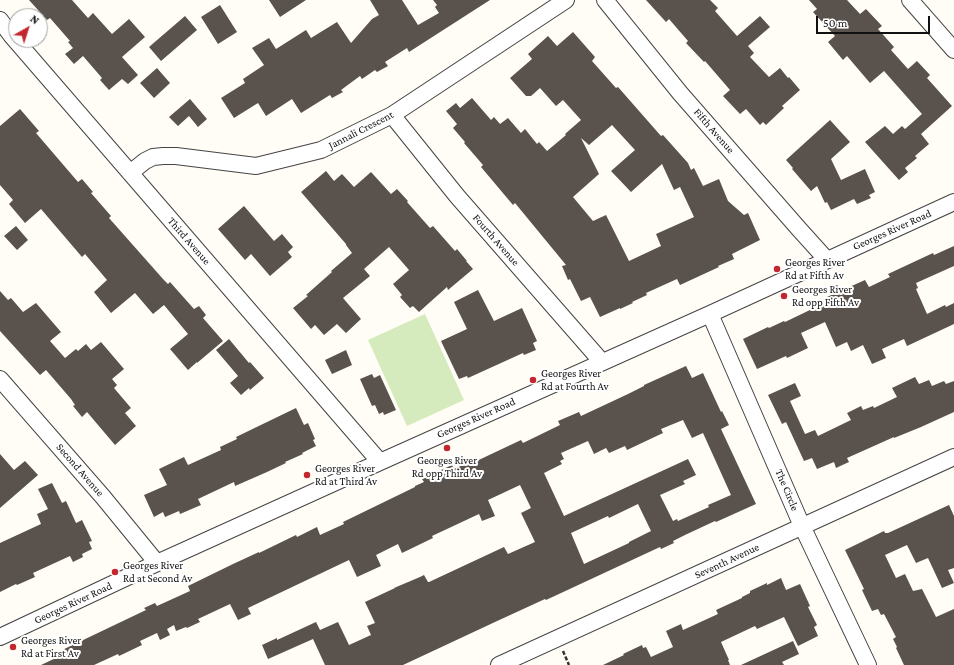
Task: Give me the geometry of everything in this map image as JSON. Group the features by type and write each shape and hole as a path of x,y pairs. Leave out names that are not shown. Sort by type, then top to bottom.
{"street":[{"name":"Jannali Crescent","path":"130,172 145,160 163,156 176,156 256,166 321,150 392,115 566,0"},
{"name":"Fifth Avenue","path":"605,0 680,93 827,260"},
{"path":"910,0 954,50"},
{"name":"Third Avenue","path":"0,20 16,41 380,462"},
{"name":"Fourth Avenue","path":"392,115 457,196 602,362"},
{"name":"Georges River Road","path":"0,637 157,563 710,314 954,202"},
{"name":"The Circle","path":"710,314 802,526 868,665"},
{"name":"Second Avenue","path":"0,379 104,497 157,563"},
{"name":"Seventh Avenue","path":"500,665 954,457"}],"path":[{"path":"561,648 569,665"}],"green space":[{"path":"425,314 464,400 407,426 368,340"}],"building":[{"path":"29,0 72,0 88,18 93,13 112,34 129,19 145,37 122,57 138,75 128,84 122,79 109,90 100,80 102,78 83,56 74,64 65,54 73,48 68,42 70,41 50,18 48,19 48,8 36,8"},
{"path":"269,0 306,0 280,17"},
{"path":"370,0 402,0 418,25 439,13 435,7 437,5 433,0 490,0 409,52 407,48 385,62 388,66 377,72 375,70 362,79 360,76 341,90 343,92 332,98 330,95 301,113 292,99 266,116 258,103 234,118 221,98 245,83 243,79 264,65 252,48 269,38 276,49 306,30 311,38 337,22 351,43 372,19 379,15"},
{"path":"646,0 710,0 718,8 715,11 737,36 760,16 770,27 748,46 754,53 750,57 769,77 780,68 800,90 782,106 784,108 766,125 763,122 760,125 746,109 740,114 723,96 730,90 705,61 704,62 686,43 688,41 669,19 666,22"},
{"path":"809,0 847,0 860,14 866,9 882,26 878,29 894,47 891,50 908,69 917,61 930,75 927,78 952,106 921,134 929,144 915,156 917,158 905,168 908,172 899,180 865,142 885,126 893,134 902,126 905,129 922,114 884,71 870,83 847,56 843,60 828,42 835,36 813,12 817,9"},
{"path":"220,5 237,32 218,44 201,17"},
{"path":"185,16 197,30 161,61 149,47"},
{"path":"573,32 595,57 592,61 616,88 618,87 661,136 663,135 688,163 691,170 694,168 703,186 719,179 728,201 744,215 748,213 760,240 732,254 734,259 718,266 719,267 680,285 677,279 646,293 647,295 632,302 633,303 600,317 590,297 581,301 570,279 568,280 562,266 566,265 515,203 513,205 481,167 483,165 453,128 457,124 446,111 456,103 460,108 472,98 491,120 494,117 500,124 508,118 521,133 525,129 537,144 539,142 547,151 581,120 563,100 556,106 540,88 531,96 526,96 510,78 532,59 528,54 548,36 557,46","holes":["612,125 635,150 611,171 631,192 662,164 674,190 680,187 694,217 656,234 661,246 629,261 606,215 593,221 573,197 599,174 581,138 589,145"]},
{"path":"157,68 170,83 154,98 140,83"},
{"path":"190,99 207,119 198,127 189,116 178,126 169,117"},
{"path":"20,109 39,131 36,133 78,182 82,179 93,192 91,193 111,216 109,218 163,279 168,284 170,282 194,309 199,306 206,315 203,318 223,341 188,370 170,349 188,334 164,305 153,314 135,293 111,313 94,292 107,280 85,254 82,257 41,209 25,223 9,204 13,200 0,185 0,126"},
{"path":"830,120 850,142 831,159 841,180 865,169 875,192 869,195 871,198 857,204 854,199 831,210 827,202 825,203 817,186 811,191 786,160"},
{"path":"326,171 334,181 342,174 354,187 371,172 391,194 397,189 430,228 433,226 455,251 457,249 473,269 448,290 447,287 419,312 413,306 410,308 400,297 402,295 393,284 409,270 389,247 364,269 370,276 343,298 361,319 346,333 337,324 324,335 315,325 311,329 293,308 308,296 306,295 352,253 301,192"},
{"path":"244,206 274,241 282,234 293,247 288,252 292,257 270,276 251,254 245,260 218,229"},
{"path":"16,226 28,240 17,250 4,236"},
{"path":"954,246 954,266 916,283 918,288 916,289 927,314 945,305 946,307 954,303 954,324 907,346 904,339 882,349 886,358 872,364 863,345 851,351 847,342 836,347 825,322 801,333 808,348 787,358 786,356 757,369 743,339 812,309 811,307 828,299 827,297 865,280 869,287 890,277 888,274 933,253 934,255"},
{"path":"478,290 494,321 522,308 537,341 533,343 536,350 524,355 523,353 468,378 467,376 459,379 441,341 467,329 454,302"},
{"path":"0,291 8,300 11,298 23,312 36,303 61,332 50,341 65,358 76,349 78,351 86,344 91,350 101,342 124,369 112,379 117,385 114,388 131,408 125,413 136,426 115,445 87,412 82,417 73,406 75,405 71,399 46,370 40,375 0,331"},
{"path":"229,339 264,378 250,390 249,388 241,395 230,383 238,376 216,350"},
{"path":"346,350 352,365 332,374 325,360"},
{"path":"686,366 692,378 703,373 721,412 722,411 729,425 721,429 756,504 716,522 715,521 673,541 674,543 661,549 660,547 403,665 325,665 313,639 268,659 262,645 277,638 277,640 316,622 320,630 338,622 349,645 371,635 367,626 375,623 365,602 424,575 429,582 504,547 508,554 535,542 521,513 531,508 520,485 488,500 495,516 482,521 479,514 432,536 433,538 402,553 398,544 376,555 381,566 357,577 349,560 248,608 251,614 238,620 230,604 198,619 200,622 187,628 186,627 176,631 174,625 167,629 170,635 160,640 157,633 140,641 142,645 119,656 118,654 94,665 41,665 60,656 58,652 146,610 144,608 155,603 157,606 190,591 188,586 233,564 317,527 320,535 344,524 343,522 415,487 424,482 422,479 439,471 452,465 454,469 465,464 466,466 521,440 523,443 560,425 558,421 579,412 581,416","holes":["683,420 692,438 703,433 731,495 678,521 677,519 673,521 660,495 685,484 683,481 696,475 688,459 564,516 544,473 562,464 560,461 564,459 561,453 588,441 594,454 606,448 609,453 625,446 627,450 663,433 661,429","638,504 651,531 584,564 571,533 608,516 609,518"]},
{"path":"372,374 374,378 380,375 396,410 384,415 383,412 379,414 375,405 372,406 360,379"},
{"path":"915,377 919,384 929,380 932,386 944,381 946,384 954,381 954,412 847,458 849,462 836,468 834,462 817,469 812,458 804,461 786,422 782,424 768,395 795,383 801,396 790,401 805,434 815,430 818,436 851,420 847,413 861,406 863,410 873,406 874,408 897,397 892,388"},
{"path":"296,408 304,425 308,423 315,439 313,440 316,446 267,472 235,486 234,482 198,499 201,505 180,514 179,511 165,517 163,512 154,517 144,495 167,485 159,469 184,457 188,465 221,450 220,447 237,439 236,437"},
{"path":"0,454 14,470 25,461 38,475 0,508"},
{"path":"52,483 62,503 66,501 76,523 82,520 92,541 89,542 92,549 82,554 83,557 73,562 70,556 33,573 35,577 0,592 0,543 41,524 37,514 48,509 38,489"},
{"path":"949,505 954,516 954,568 948,570 954,583 942,588 928,558 916,563 907,545 885,555 896,578 905,574 913,591 922,589 936,617 954,609 954,665 904,665 893,639 896,637 884,614 881,615 878,609 872,611 862,590 864,589 845,550 884,531 885,533 888,533"},
{"path":"781,578 786,590 800,584 810,606 808,607 817,625 814,627 818,636 798,646 784,617 757,629 755,626 721,642 730,665 603,665 642,645 643,648 646,647 651,657 673,647 666,631 681,624 683,630 718,614 716,610 742,598 750,593 750,591"},
{"path":"793,641 799,654 782,662 784,665 741,665"}],"place":[{"name":"Georges River Rd at Fifth Av","path":"777,269"},
{"name":"Georges River Rd opp Fifth Av","path":"784,296"},
{"name":"Georges River Rd at Fourth Av","path":"533,380"},
{"name":"Georges River Rd opp Third Av","path":"447,448"},
{"name":"Georges River Rd at Third Av","path":"307,475"},
{"name":"Georges River Rd at Second Av","path":"115,572"},
{"name":"Georges River Rd at First Av","path":"13,647"}]}
